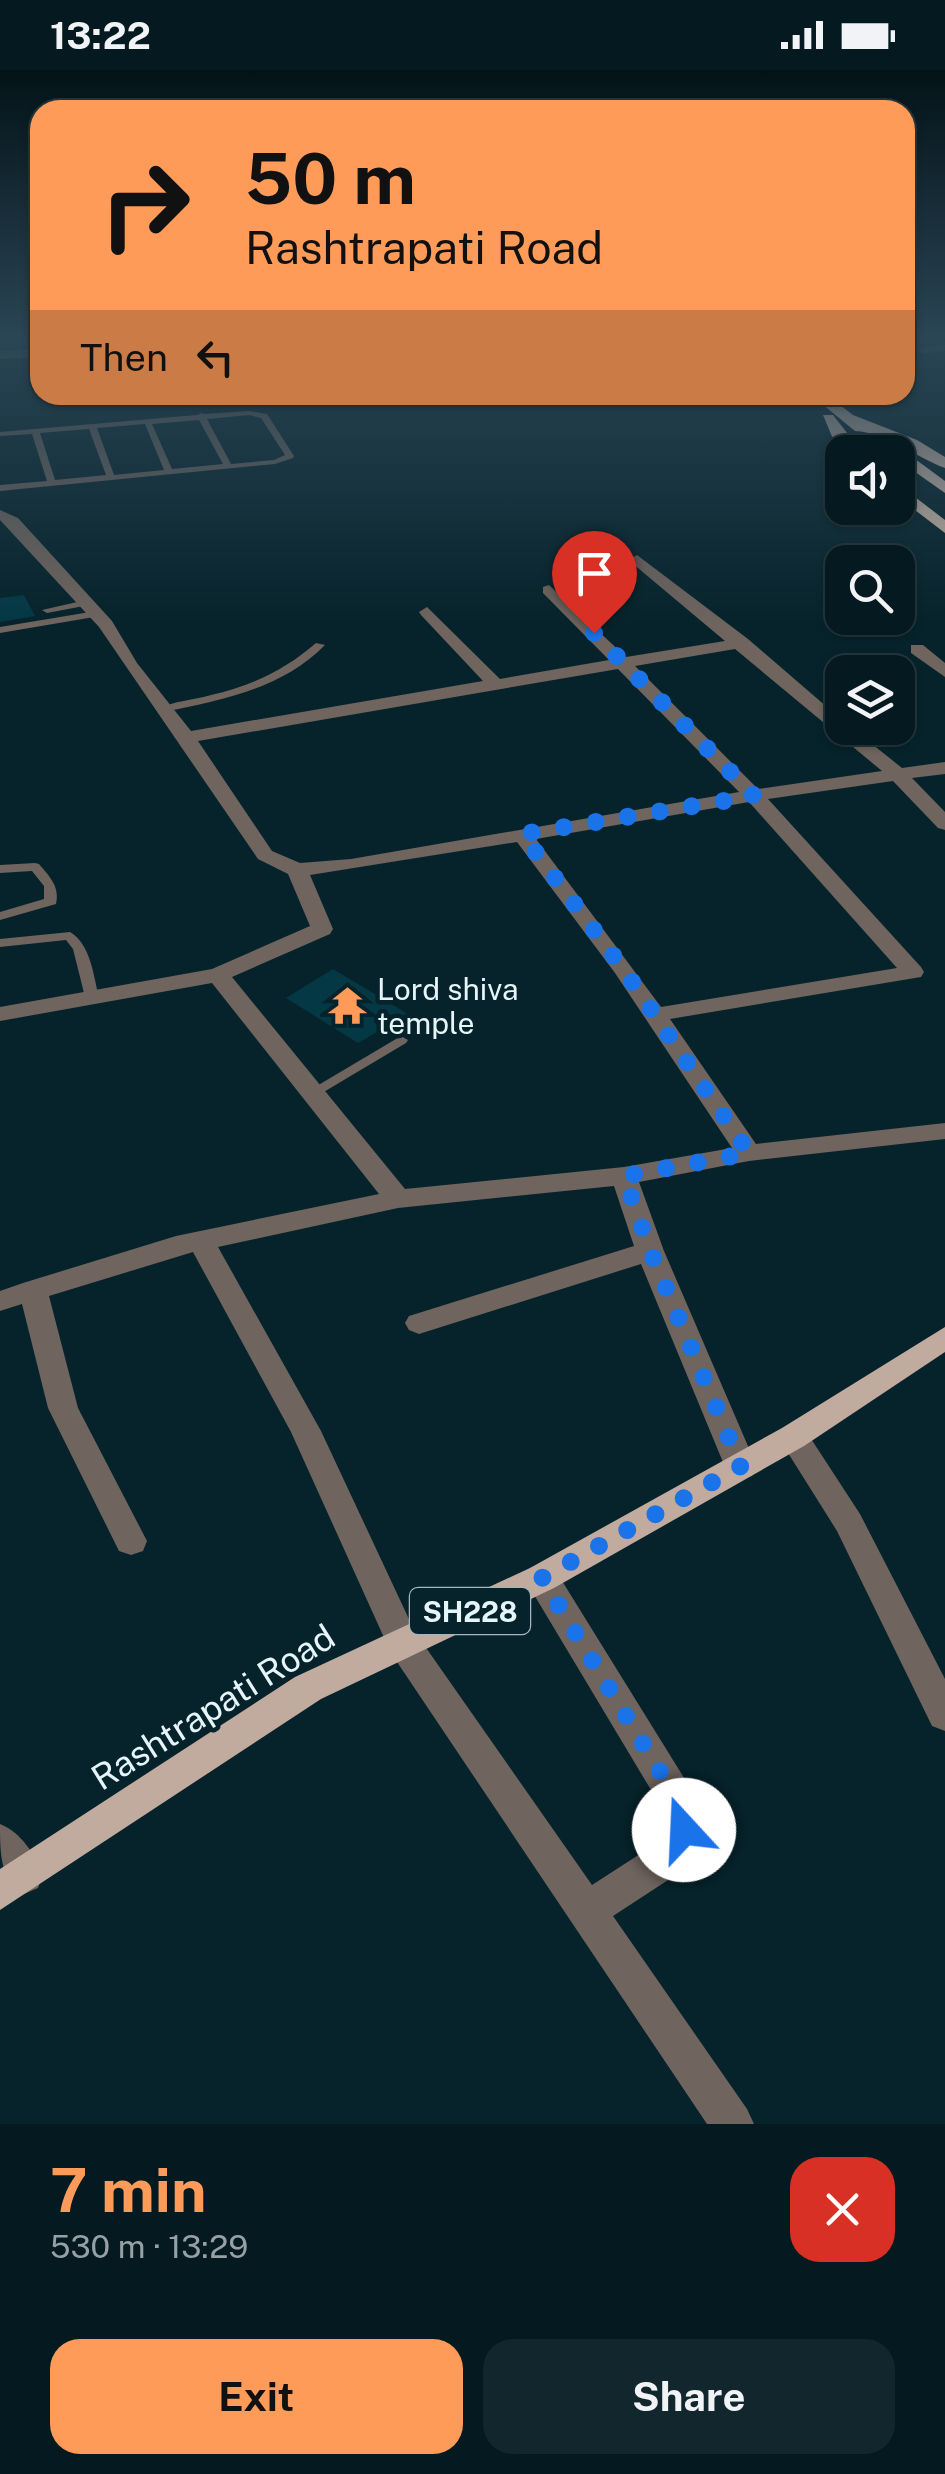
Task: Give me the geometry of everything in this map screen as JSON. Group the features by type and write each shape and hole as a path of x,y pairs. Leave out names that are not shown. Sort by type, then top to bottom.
{"highway":[{"path":"881,433 912,443 945,464"},
{"path":"915,466 945,488"},
{"path":"915,481 945,504"},
{"path":"915,503 945,528"}],"main road":[{"name":"Rashtrapati Road","path":"12,1884 308,1688 542,1578 792,1437 944,1340"}],"street":[{"path":"0,512 13,521 91,608 266,855 297,870 335,868 522,834 945,768"},
{"path":"637,560 900,776 945,824"},
{"path":"549,590 626,663 754,796 912,972 654,1014"},
{"path":"427,612 496,685"},
{"path":"186,737 742,643"},
{"path":"917,650 945,672"},
{"path":"522,834 654,1014 749,1153"},
{"path":"0,1014 218,975 322,930 297,870"},
{"path":"218,975 398,1199"},
{"path":"0,1300 201,1241 398,1199 624,1176 749,1153 945,1131"},
{"path":"624,1176 650,1250 741,1466"},
{"path":"201,1241 306,1431 403,1642 732,2124"},
{"path":"420,1322 650,1250"},
{"path":"33,1290 63,1408 131,1541"},
{"path":"792,1437 850,1523 945,1716"},
{"path":"542,1578 673,1793 684,1830 674,1854 586,1911"},
{"path":"0,1842 12,1884"}],"lane":[{"path":"36,433 52,483"},
{"path":"95,433 111,478"},
{"path":"152,433 169,472"},
{"path":"210,433 228,466"},
{"path":"0,488 275,462 290,456 275,433"},
{"path":"54,621 45,606 91,608"},
{"path":"0,630 54,621 91,608"},
{"path":"164,709 266,683 302,663 320,645"},
{"path":"0,869 36,867 50,886 50,901 0,916"},
{"path":"0,943 70,936 80,949 92,998"},
{"path":"312,1093 401,1040"}],"building":[{"path":"24,595 35,616 0,622 0,598"},
{"name":"Lord shiva temple","path":"333,969 408,1014 358,1043 286,998"}],"place":[{"name":"Lord shiva temple","path":"347,1006"}],"route":[{"path":"594,633 754,796 522,834 624,970 749,1153 624,1176 650,1250 741,1466 542,1578 673,1793 684,1830"}]}
